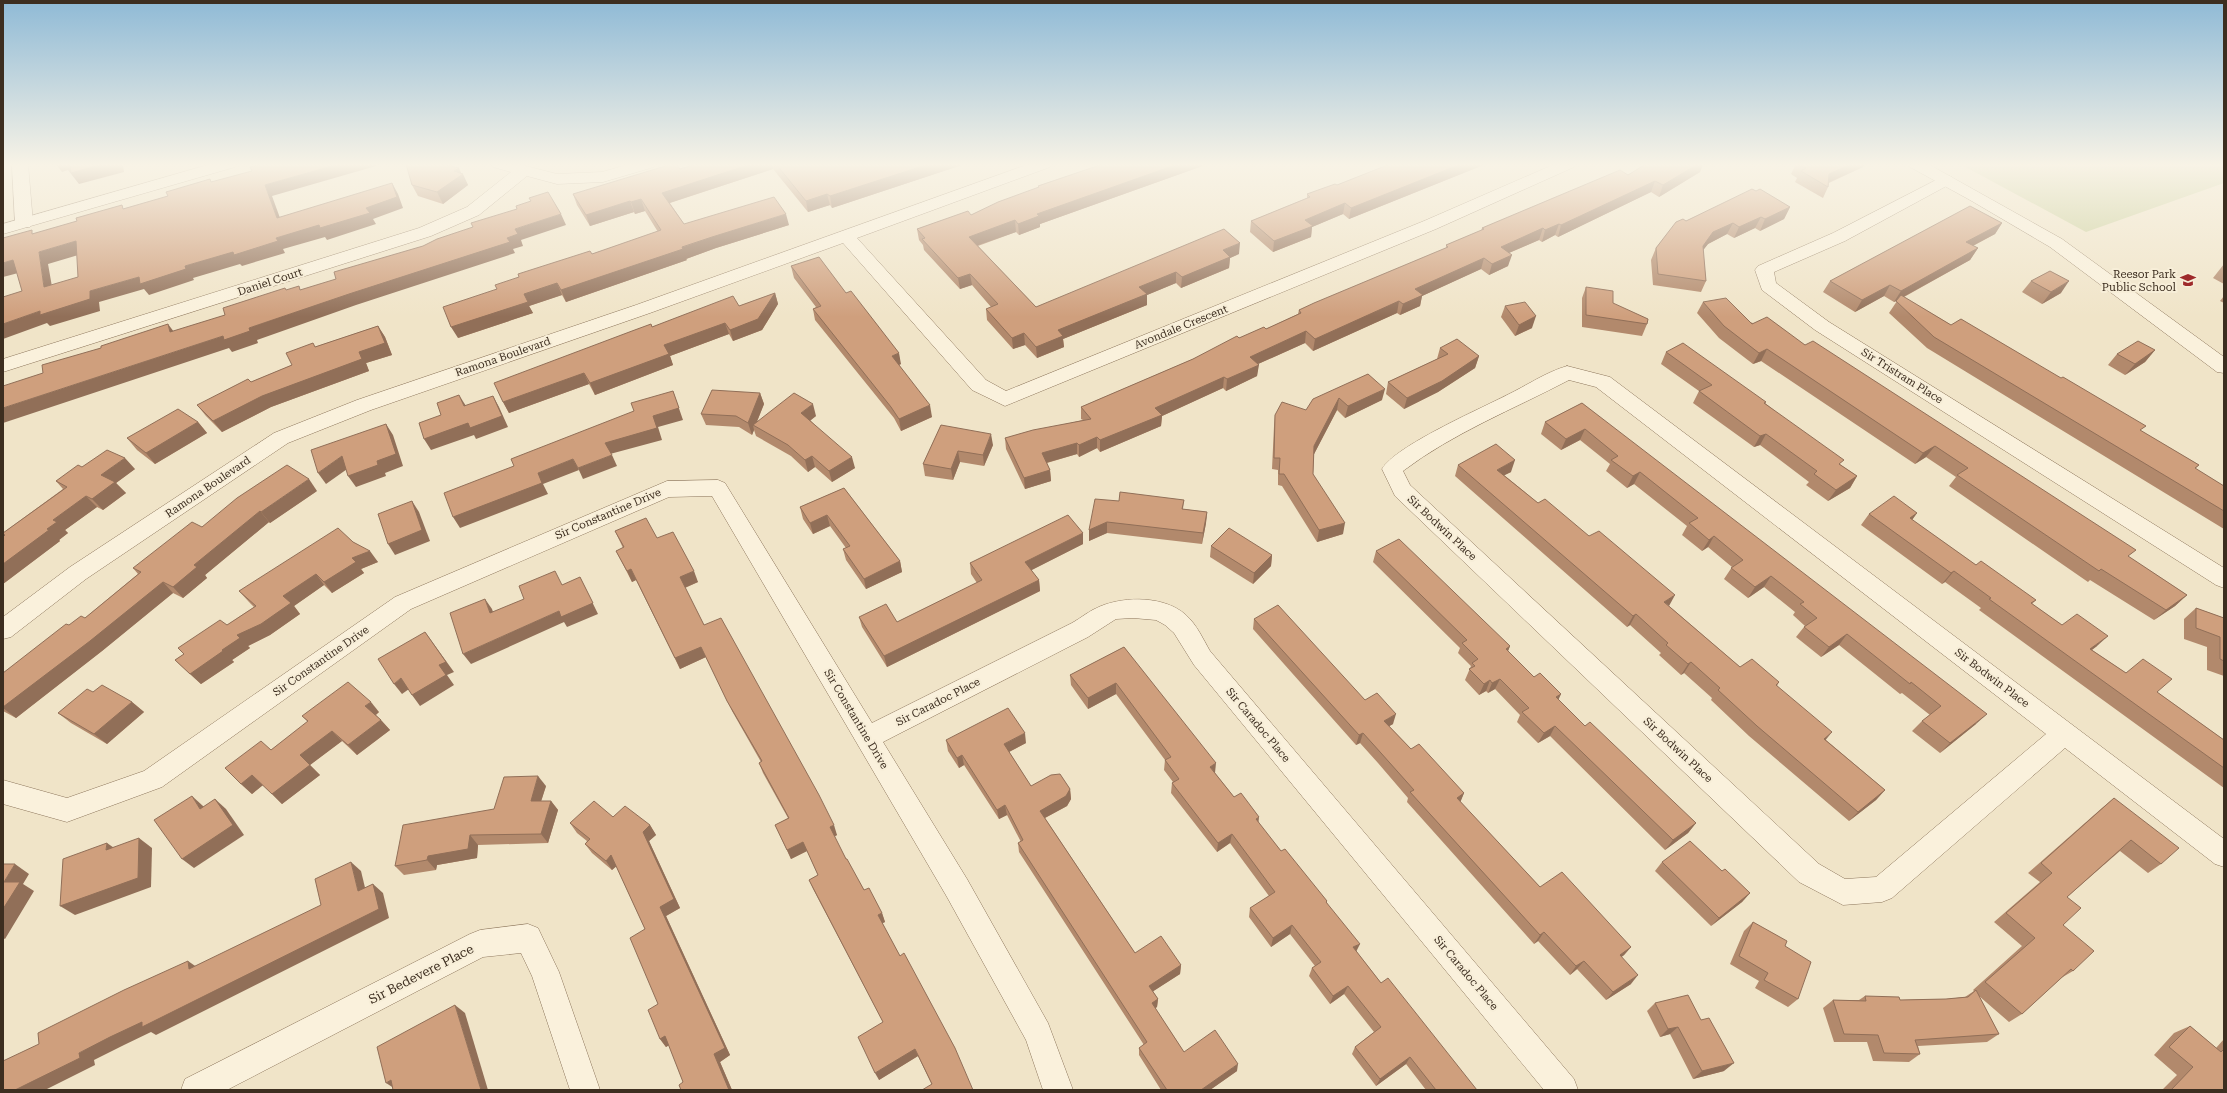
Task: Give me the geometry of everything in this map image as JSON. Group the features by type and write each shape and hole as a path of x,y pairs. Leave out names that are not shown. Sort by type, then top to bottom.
{"street":[{"path":"23,215 24,223"},
{"path":"3,229 52,215"},
{"name":"Daniel Court","path":"3,366 425,232 464,215"},
{"name":"Ramona Boulevard","path":"3,630 78,573 281,438 364,405 643,309 904,215"},
{"name":"Avondale Crescent","path":"846,236 978,385 1006,399 1453,215"},
{"name":"Sir Tristram Place","path":"1880,215 1839,237 1764,270 1768,286 1822,326 2224,579"},
{"path":"2007,215 2056,243 2224,367"},
{"name":"Sir Bodwin Place","path":"2065,733 1882,889 1843,892 1809,873 1402,490 1392,469 1412,454 1441,437 1567,373 1603,382 2065,733 2224,855"},
{"name":"Sir Constantine Drive","path":"3,792 67,810 153,779 403,603 478,568 667,489 718,488 957,888 1038,1033 1058,1090"},
{"name":"Sir Caradoc Place","path":"867,738 1080,630 1108,613 1132,608 1152,610 1173,618 1185,631 1202,658 1563,1090"},
{"name":"Sir Bedevere Place","path":"196,1090 480,944 528,938 546,972 585,1090"}],"green space":[{"path":"2055,215 2134,215 2086,232"}],"building":[{"path":"87,215 276,215 277,218 287,215 363,215 320,228 319,225 276,238 278,241 234,255 233,252 185,266 186,269 140,284 139,277 90,291 90,299 40,315 40,311 3,324 3,297 22,291 13,260 3,263 3,238 32,230 32,234 77,221 76,218","holes":["76,241 78,277 44,287 39,252"]},
{"path":"497,215 558,215 515,229 518,234 507,238 510,242 249,328 250,331 224,340 223,336 3,408 3,386 43,373 42,365 101,348 101,346 168,324 170,332 225,315 223,308 285,288 286,290 299,286 300,290 336,279 334,272 423,246 437,239 473,227 471,223"},
{"path":"651,215 678,215 684,224 714,215 783,215 682,247 683,249 561,290 557,283 524,294 528,302 451,327 443,307 497,289 495,285 519,277 518,274 590,251 592,254 661,230"},
{"path":"957,215 1038,215 1039,216 1018,224 1015,220 969,237 1036,307 1224,229 1240,243 1223,250 1230,257 1182,277 1176,272 1139,287 1147,294 1058,330 1063,336 1036,347 1024,333 1012,338 986,309 998,304 970,274 958,278 922,239 925,238 917,229"},
{"path":"1266,215 1317,215 1305,220 1313,226 1274,241 1251,221"},
{"path":"1513,215 1582,215 1561,225 1559,224 1545,230 1543,228 1501,247 1512,255 1492,264 1484,258 1415,289 1423,295 1403,304 1399,301 1315,339 1306,331 1250,357 1259,365 1227,379 1224,377 1155,408 1162,415 1100,440 1097,437 1079,445 1077,443 1042,453 1050,470 1024,478 1005,438 1033,430 1091,419 1081,407 1193,359 1237,336 1239,338 1264,327 1266,329 1301,313 1299,310 1448,247 1446,245 1484,229 1482,228"},
{"path":"1698,215 1773,215 1765,219 1761,217 1739,227 1733,223 1713,232 1703,246 1706,281 1658,274 1656,248 1676,222 1683,219 1686,221"},
{"path":"1953,215 1987,215 2002,223 1966,242 1978,248 1901,291 1890,285 1862,300 1830,281"},
{"path":"819,257 846,293 851,291 899,353 892,356 930,405 899,419 813,309 821,306 791,266"},
{"path":"2050,271 2069,281 2051,292 2031,281"},
{"path":"1586,287 1613,291 1613,303 1648,319 1647,324 1586,315"},
{"path":"775,293 758,319 730,330 725,323 664,345 669,354 590,383 584,373 503,402 494,383 651,324 652,327 733,296 739,306"},
{"path":"1901,295 1951,325 1961,319 2146,426 2140,430 2199,465 2195,468 2224,486 2224,511 1934,337 1896,301"},
{"path":"1726,298 1752,324 1767,317 1805,345 1813,341 2136,550 2128,556 2187,595 2166,610 2101,569 2099,571 1957,475 1968,468 1935,446 1923,453 1767,349 1759,353 1724,326 1703,302"},
{"path":"1525,302 1536,316 1519,325 1505,306"},
{"path":"378,326 385,343 359,352 362,359 262,396 213,421 197,405 248,379 251,382 292,365 286,353 313,343 315,347"},
{"path":"1457,339 1479,356 1442,381 1407,398 1388,382 1448,354 1440,348"},
{"path":"2138,341 2155,350 2135,364 2117,354"},
{"path":"1683,343 1844,460 1839,464 1857,476 1836,490 1814,474 1817,471 1766,434 1760,436 1699,391 1712,385 1666,352"},
{"path":"1368,374 1385,389 1348,406 1339,398 1314,446 1313,474 1345,523 1319,530 1284,474 1279,474 1280,458 1274,458 1275,415 1282,402 1306,410 1313,399"},
{"path":"712,390 760,393 748,423 736,416 701,414"},
{"path":"673,391 679,408 653,416 657,428 605,443 612,455 578,468 573,459 538,473 542,483 453,517 444,493 514,466 511,459 634,411 631,403"},
{"path":"794,393 813,404 801,413 852,457 829,471 812,456 805,460 788,445 753,425"},
{"path":"459,395 464,406 493,396 502,416 470,428 468,423 424,439 419,423 441,415 437,403"},
{"path":"1582,403 1987,714 1950,743 1922,721 1941,706 1911,682 1910,684 1847,634 1829,647 1804,627 1817,618 1800,604 1804,602 1771,576 1755,587 1731,568 1743,560 1714,536 1709,540 1689,523 1698,518 1640,472 1633,476 1611,460 1618,456 1585,429 1566,439 1545,422"},
{"path":"178,409 198,422 146,453 127,438"},
{"path":"386,424 396,454 377,461 378,465 348,476 342,456 318,473 311,450"},
{"path":"941,425 991,434 983,455 958,451 951,469 923,464"},
{"path":"1496,444 1515,460 1497,470 1538,503 1545,499 1589,536 1599,531 1675,595 1664,602 1740,667 1752,659 1779,682 1776,685 1832,732 1824,739 1885,790 1858,812 1757,726 1718,690 1720,688 1691,662 1688,664 1666,645 1668,643 1636,614 1633,616 1458,465"},
{"path":"107,450 125,458 101,475 115,482 92,499 86,496 53,520 57,522 47,529 49,530 3,564 3,537 5,535 3,533 67,487 56,481 78,465 82,467"},
{"path":"287,465 309,479 261,512 260,511 194,565 197,567 173,587 163,582 90,641 3,707 3,673 66,624 69,625 81,616 85,618 141,572 133,568 192,522 202,527 237,498"},
{"path":"844,488 900,561 864,579 843,549 850,546 827,515 810,523 800,507"},
{"path":"1120,492 1184,500 1182,509 1207,512 1203,533 1107,522 1089,530 1095,499 1119,501"},
{"path":"1894,496 1917,513 1910,518 1976,565 1981,561 2036,600 2031,603 2062,625 2077,614 2108,636 2090,649 2126,673 2143,659 2172,679 2157,692 2224,740 2224,768 1989,599 1991,598 1954,571 1951,573 1869,514"},
{"path":"412,501 422,530 388,544 378,514"},
{"path":"1068,515 1083,533 1025,562 1039,580 884,656 859,617 886,604 897,622 982,580 970,563"},
{"path":"646,518 657,538 673,532 694,571 680,577 704,625 721,618 819,795 834,825 830,827 846,859 864,890 869,888 882,913 878,915 900,956 904,953 955,1048 973,1090 922,1090 932,1084 915,1049 875,1073 858,1037 883,1022 809,880 818,875 803,842 787,850 775,825 789,818 759,763 762,761 727,701 701,647 675,658 631,569 627,571 616,551 624,547 615,531"},
{"path":"338,528 353,542 370,551 352,558 356,562 324,582 316,574 283,596 291,603 261,624 237,635 240,638 190,674 175,660 184,654 178,648 220,620 227,625 256,606 239,591"},
{"path":"1229,528 1272,555 1254,573 1211,546"},
{"path":"1399,539 1510,646 1506,649 1534,677 1540,673 1561,694 1556,697 1585,726 1590,722 1696,823 1673,840 1555,726 1544,733 1522,712 1529,708 1500,679 1492,683 1490,680 1484,684 1469,669 1475,666 1472,663 1478,659 1462,643 1467,640 1376,551"},
{"path":"555,571 562,585 580,577 593,603 561,617 559,611 463,654 450,613 485,599 490,613 524,599 519,586"},
{"path":"1278,605 1365,700 1377,693 1396,714 1384,721 1411,749 1419,744 1464,793 1457,798 1540,887 1562,872 1631,947 1620,955 1638,975 1613,992 1584,961 1576,966 1544,932 1540,935 1410,792 1414,790 1363,733 1359,735 1254,619"},
{"path":"2196,608 2224,618 2224,661 2220,659 2220,637 2196,628"},
{"path":"425,632 446,662 439,665 446,675 412,695 401,678 394,684 378,659"},
{"path":"1124,647 1216,763 1210,767 1234,797 1241,793 1259,817 1256,819 1281,851 1285,849 1360,944 1353,947 1381,983 1388,978 1477,1090 1436,1090 1410,1057 1380,1079 1355,1047 1381,1027 1348,986 1333,996 1312,968 1321,962 1292,925 1273,938 1250,908 1275,892 1232,834 1218,843 1172,783 1179,779 1165,760 1171,757 1116,683 1088,698 1070,675"},
{"path":"348,682 371,702 365,706 381,720 348,745 332,731 300,755 310,765 272,794 252,775 241,784 225,768 261,741 271,750 308,721 302,716"},
{"path":"102,685 132,702 94,734 58,713 87,689 93,692"},
{"path":"1008,708 1025,733 1004,744 1031,786 1051,775 1060,774 1070,789 1066,796 1040,811 1135,953 1161,936 1181,965 1149,986 1158,999 1152,1003 1184,1052 1215,1030 1238,1064 1201,1090 1167,1090 1139,1048 1147,1042 1018,843 1023,840 1005,805 997,810 962,755 957,758 946,740"},
{"path":"538,776 531,801 551,801 541,834 470,835 468,849 428,856 427,860 395,866 403,825 494,809 504,777"},
{"path":"192,796 200,809 215,799 233,825 182,859 154,820"},
{"path":"2114,798 2179,848 2161,864 2131,840 2067,897 2081,908 2063,925 2094,951 2073,971 2071,969 2022,1014 1985,982 2035,938 2006,913 2052,873 2041,863"},
{"path":"594,801 613,817 625,806 650,825 643,832 674,899 660,907 725,1048 714,1054 729,1090 681,1090 679,1085 683,1082 665,1036 660,1039 648,1010 658,1004 630,938 645,929 611,855 606,861 585,844 590,839 570,823"},
{"path":"139,838 138,878 60,906 63,859 107,843 106,850"},
{"path":"1690,841 1722,871 1725,869 1750,893 1719,918 1662,862"},
{"path":"351,862 358,891 373,884 379,909 142,1027 142,1022 110,1037 79,1053 80,1058 15,1090 3,1090 3,1061 39,1044 38,1033 124,990 188,961 189,969 321,905 315,879"},
{"path":"3,864 15,864 4,882 20,882 3,909"},
{"path":"1753,922 1787,941 1785,946 1811,962 1798,999 1764,980 1768,973 1739,956"},
{"path":"1976,990 1999,1034 1915,1040 1920,1054 1884,1053 1878,1035 1844,1034 1833,1000 1866,1001 1865,996 1899,997 1900,1000 1946,999 1968,997"},
{"path":"1688,995 1701,1020 1709,1018 1734,1063 1702,1071 1678,1027 1668,1029 1655,1003"},
{"path":"455,1005 481,1090 393,1090 391,1080 386,1083 377,1047"},
{"path":"2190,1026 2221,1052 2224,1049 2224,1090 2171,1090 2193,1067 2169,1047"}],"place":[{"name":"Reesor Park Public School","path":"2188,280"}]}
